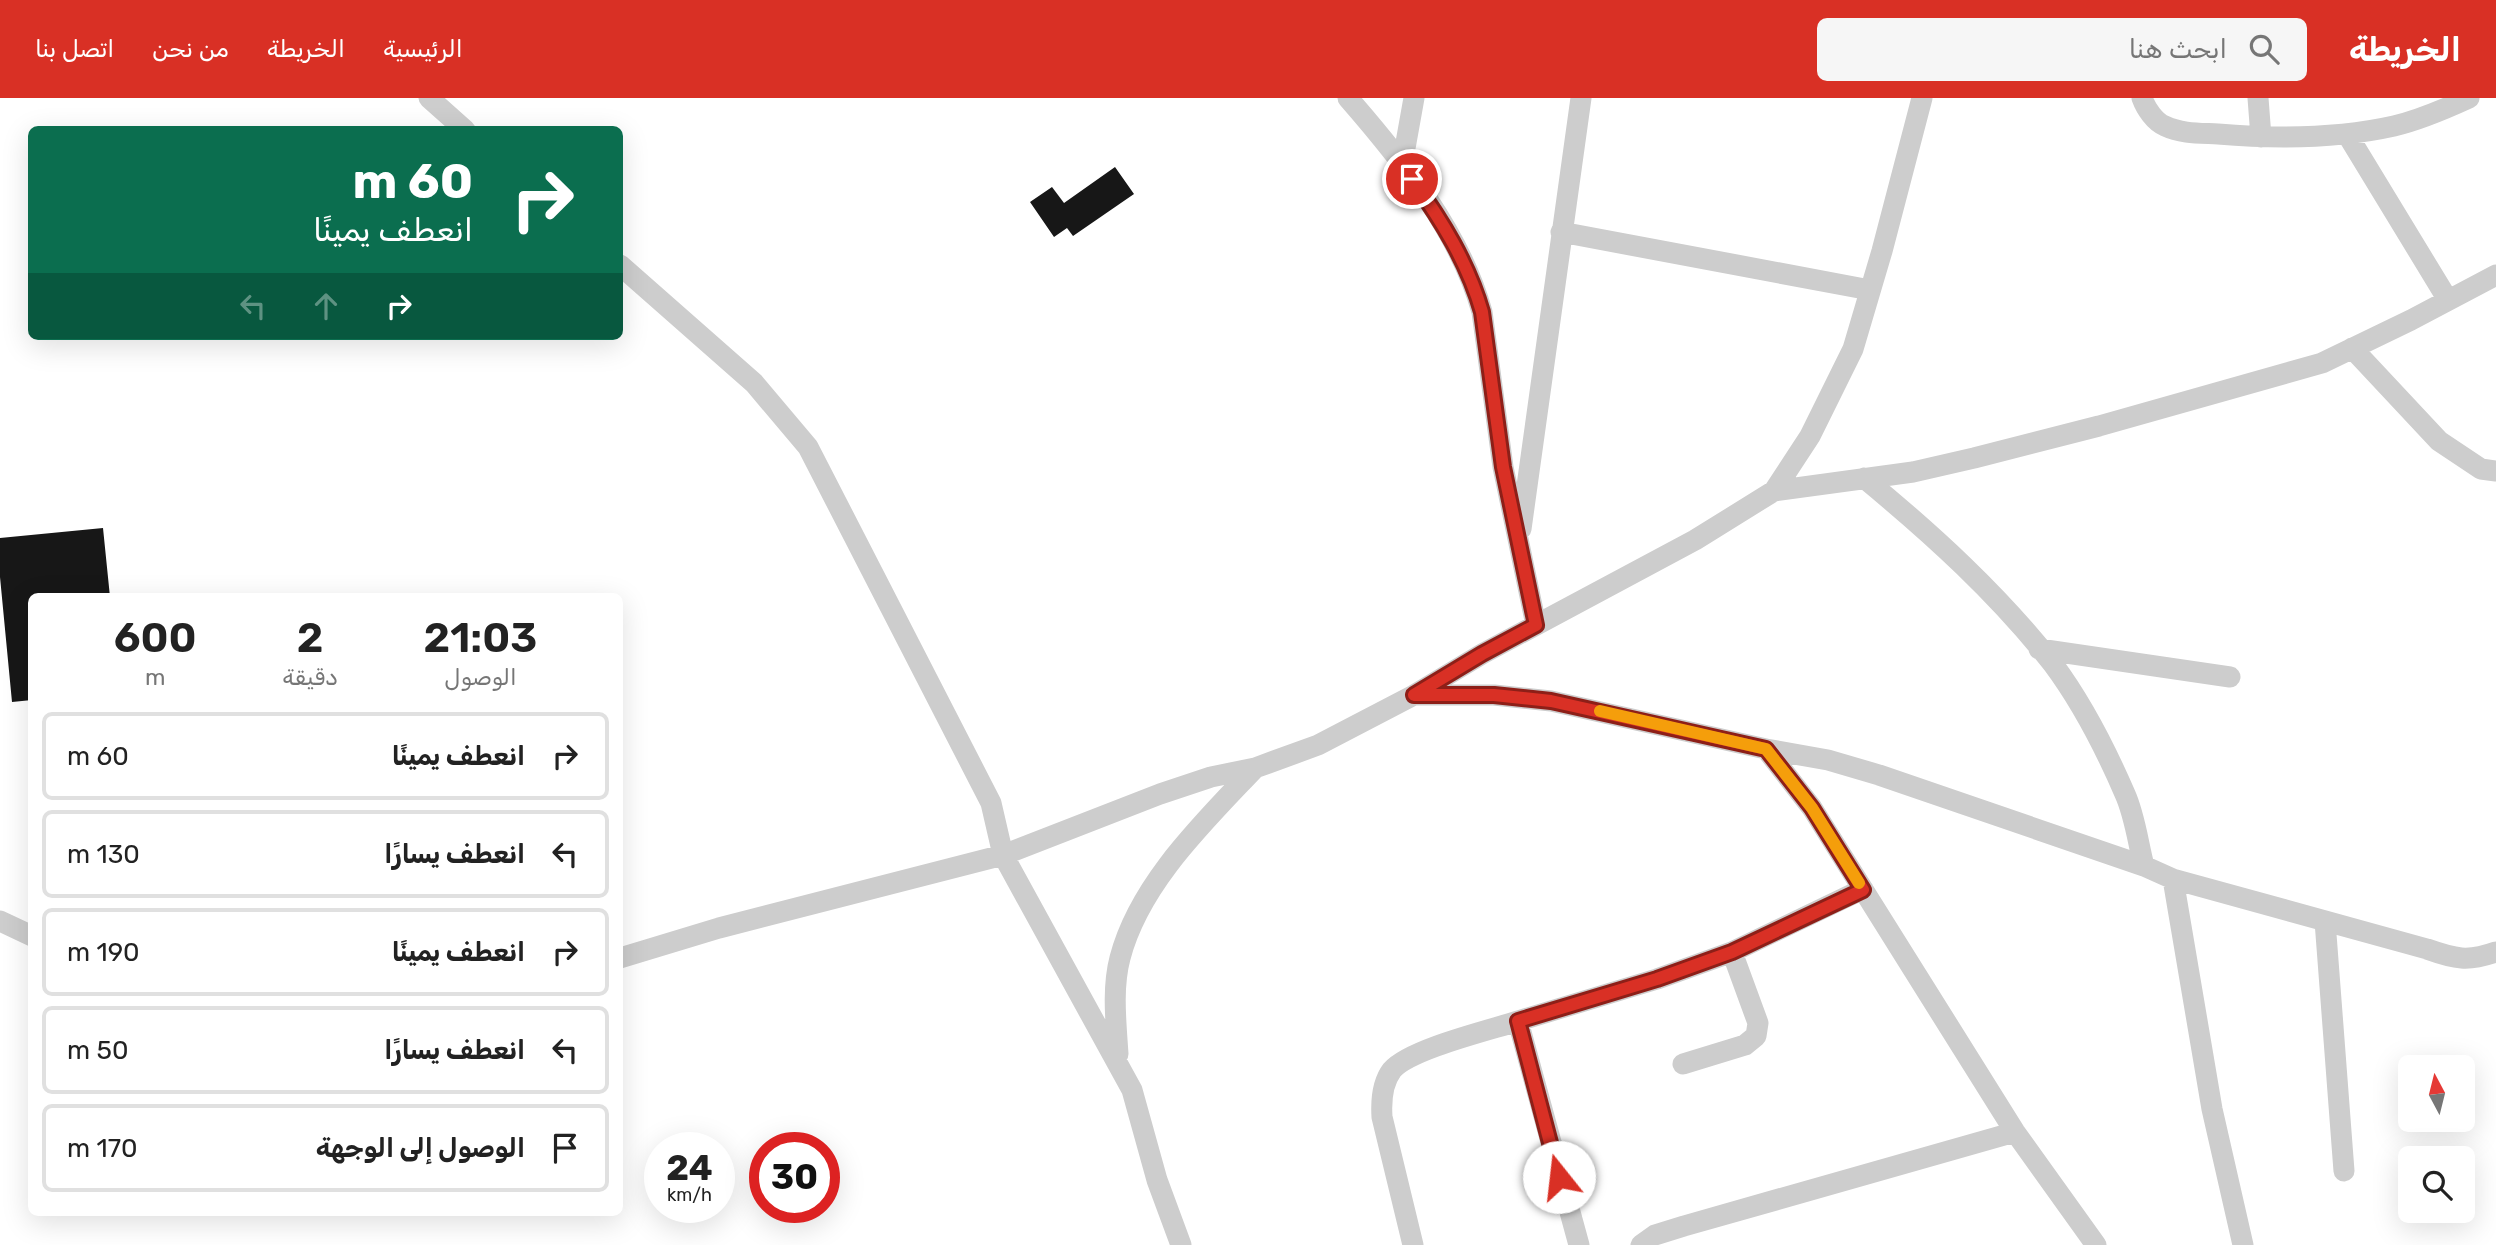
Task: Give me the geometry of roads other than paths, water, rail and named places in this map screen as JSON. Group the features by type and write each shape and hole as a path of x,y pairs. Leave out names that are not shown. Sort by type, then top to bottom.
{"street":[{"path":"429,98 460,126"},
{"path":"1348,98 1402,166 1461,255 1475,287 1482,312 1503,467 1536,625"},
{"path":"1402,166 1414,98"},
{"path":"1519,544 1581,98"},
{"path":"1774,491 1810,436 1853,349 1922,98"},
{"path":"2142,98 2151,114 2163,125 2184,132 2297,138 2347,134 2395,126 2469,98"},
{"path":"2258,98 2261,137"},
{"path":"2347,134 2448,300"},
{"path":"1561,232 1870,290"},
{"path":"623,268 754,383 808,447 992,803 1003,855 1132,1090 1157,1180 1181,1245"},
{"path":"623,957 719,928 1003,855 1160,794 1211,777 1255,768 1318,745 1695,540 1774,491 1913,472 1974,458 2322,363 2496,275"},
{"path":"2352,348 2439,441 2481,469 2496,471"},
{"path":"1864,478 1930,533 1988,590 2053,665 2088,719 2127,797 2144,866"},
{"path":"2039,649 2230,677"},
{"path":"1414,695 1494,695 1551,701 1766,749 1828,760 2144,866 2173,879 2455,959 2478,959 2496,952"},
{"path":"1766,749 1812,808 2015,1132 2096,1245"},
{"path":"1118,1063 1115,1013 1119,960 1133,918 1202,824 1255,768"},
{"path":"2173,879 2212,1109 2243,1245"},
{"path":"1413,1245 1382,1117 1381,1101 1385,1085 1391,1071 1401,1062 1433,1048 1657,979 1732,952 1863,890"},
{"path":"0,921 28,934"},
{"path":"2325,921 2344,1171"},
{"path":"1683,1064 1745,1045 1756,1036 1758,1023 1732,952"},
{"path":"1518,1021 1579,1245"},
{"path":"1641,1245 1655,1235 1684,1226 2015,1132"}]}
